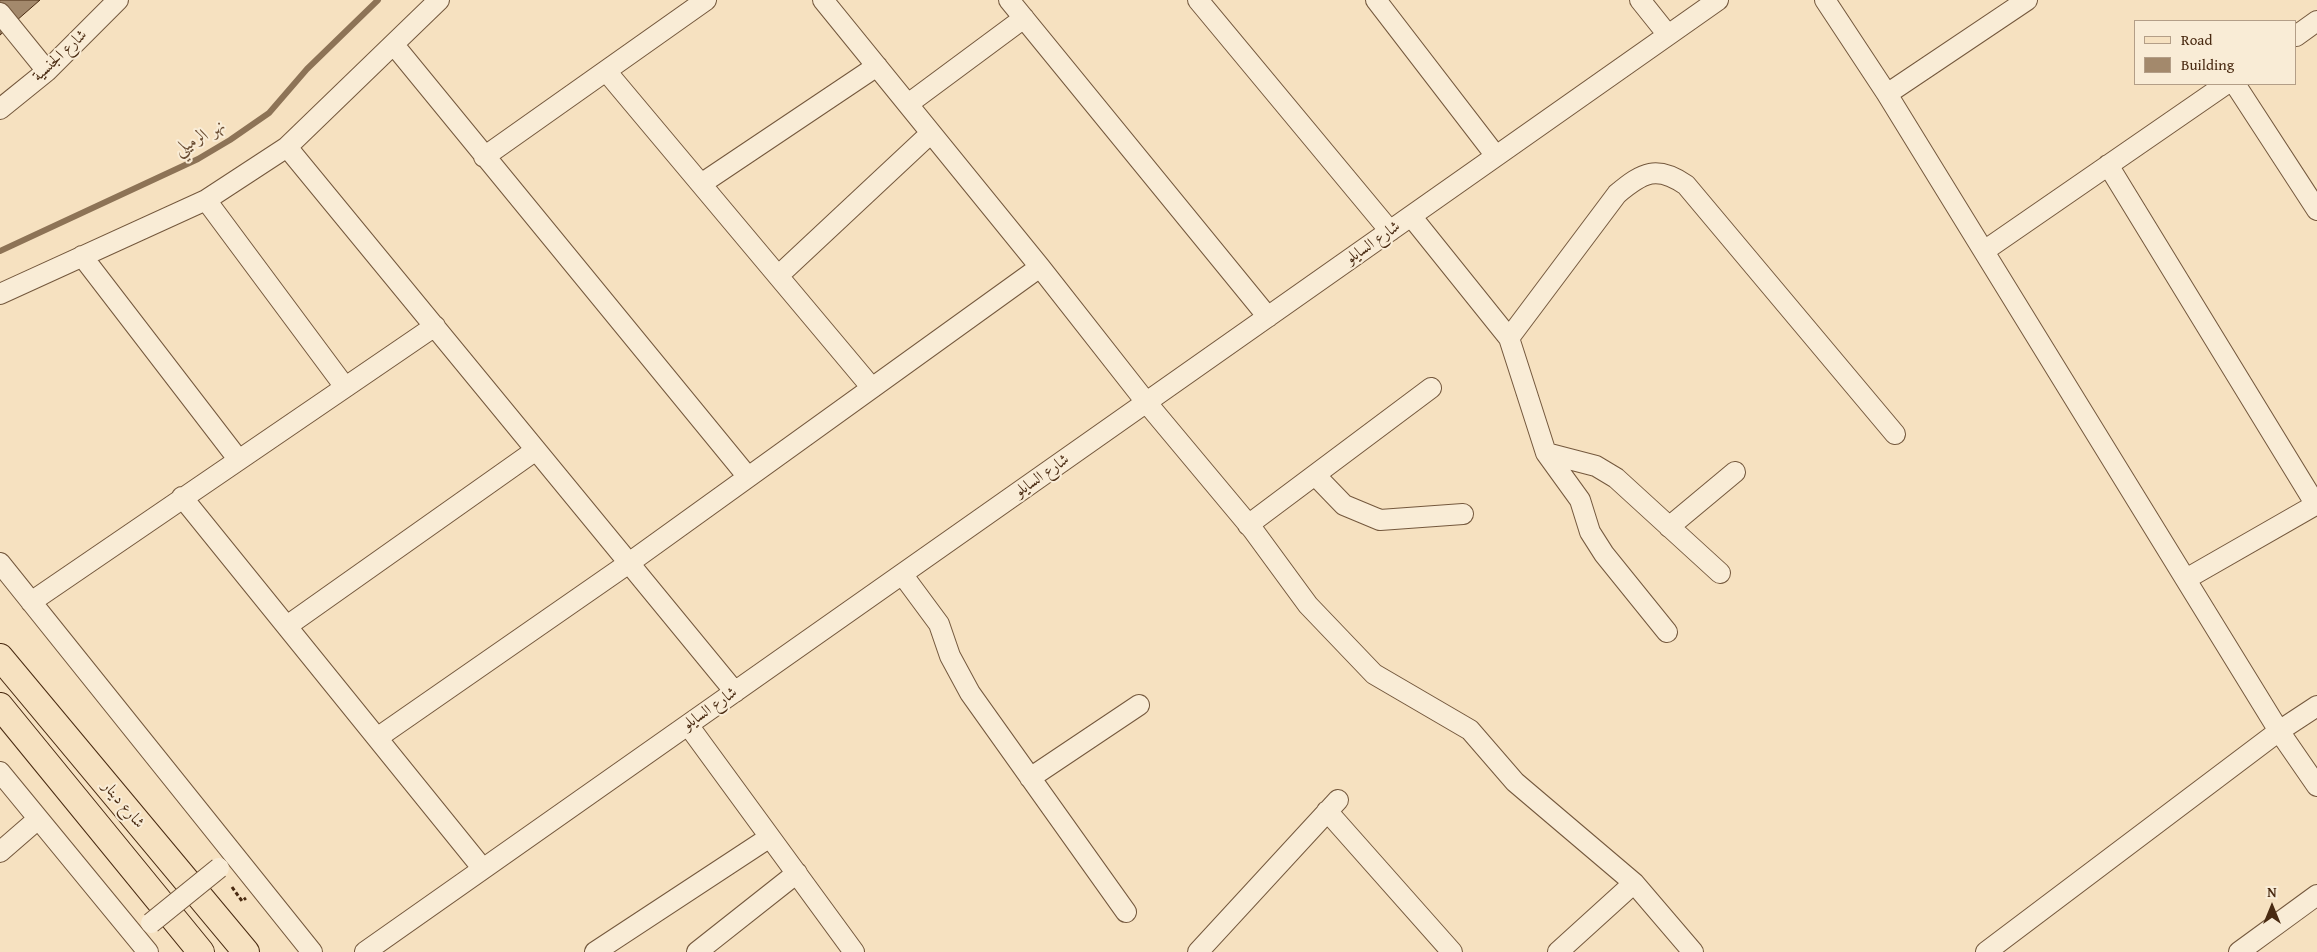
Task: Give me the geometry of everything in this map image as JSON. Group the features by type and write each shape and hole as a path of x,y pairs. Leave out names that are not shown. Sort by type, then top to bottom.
{"main road":[{"name":"شارع دينار","path":"0,657 246,952"},
{"path":"0,706 200,952"}],"street":[{"name":"شارع الجنسية","path":"0,109 47,71 118,0"},
{"path":"0,294 206,200 287,146 439,0"},
{"path":"484,157 706,0"},
{"path":"823,0 1040,267 1146,402 1248,525 1308,605 1374,674 1470,730 1515,782 1634,883 1693,952"},
{"path":"1009,0 1268,317"},
{"path":"1198,0 1390,231"},
{"path":"1376,0 1496,156"},
{"path":"1640,0 1668,35"},
{"name":"شارع السايلو","path":"365,952 1718,0"},
{"path":"1825,0 1888,94 2279,731 2317,786"},
{"path":"1888,94 2027,0"},
{"path":"0,12 47,71"},
{"path":"908,104 1024,18"},
{"path":"2297,35 2317,21"},
{"path":"394,45 748,477"},
{"path":"701,184 877,66"},
{"path":"606,71 872,388"},
{"path":"1984,251 2225,85"},
{"path":"2236,85 2317,210"},
{"path":"778,276 931,133"},
{"path":"287,146 735,692"},
{"path":"2108,165 2316,505 2186,579"},
{"path":"1509,338 1617,194 1636,178 1651,172 1670,174 1686,185 1895,434"},
{"path":"206,200 346,387"},
{"path":"1411,216 1509,338 1546,453 1580,500 1590,532 1604,554 1668,632"},
{"path":"82,256 238,459"},
{"path":"377,738 629,562 1040,267"},
{"path":"31,602 182,497 435,326"},
{"path":"1248,525 1431,388"},
{"path":"287,626 536,450"},
{"path":"1546,453 1596,466 1616,478 1720,573"},
{"path":"1670,527 1735,472"},
{"path":"1315,474 1344,504 1380,520 1464,514"},
{"path":"182,497 483,869"},
{"path":"0,563 312,952"},
{"path":"902,574 939,624 950,656 970,693 1126,912"},
{"path":"1030,778 1139,705"},
{"path":"1986,952 2279,731 2317,706"},
{"path":"688,725 854,952"},
{"path":"0,772 148,952"},
{"path":"1198,952 1333,805 1452,952"},
{"path":"0,852 38,819"},
{"path":"595,952 770,837"},
{"path":"151,923 219,868"},
{"path":"697,952 797,873"},
{"path":"1558,952 1634,883"},
{"path":"2239,952 2317,895"}],"building":[{"path":"0,0 40,0 0,35"}],"waterway":[{"name":"نهر الرميلي","path":"0,251 198,159 230,140 269,113 307,69 378,0"}]}
